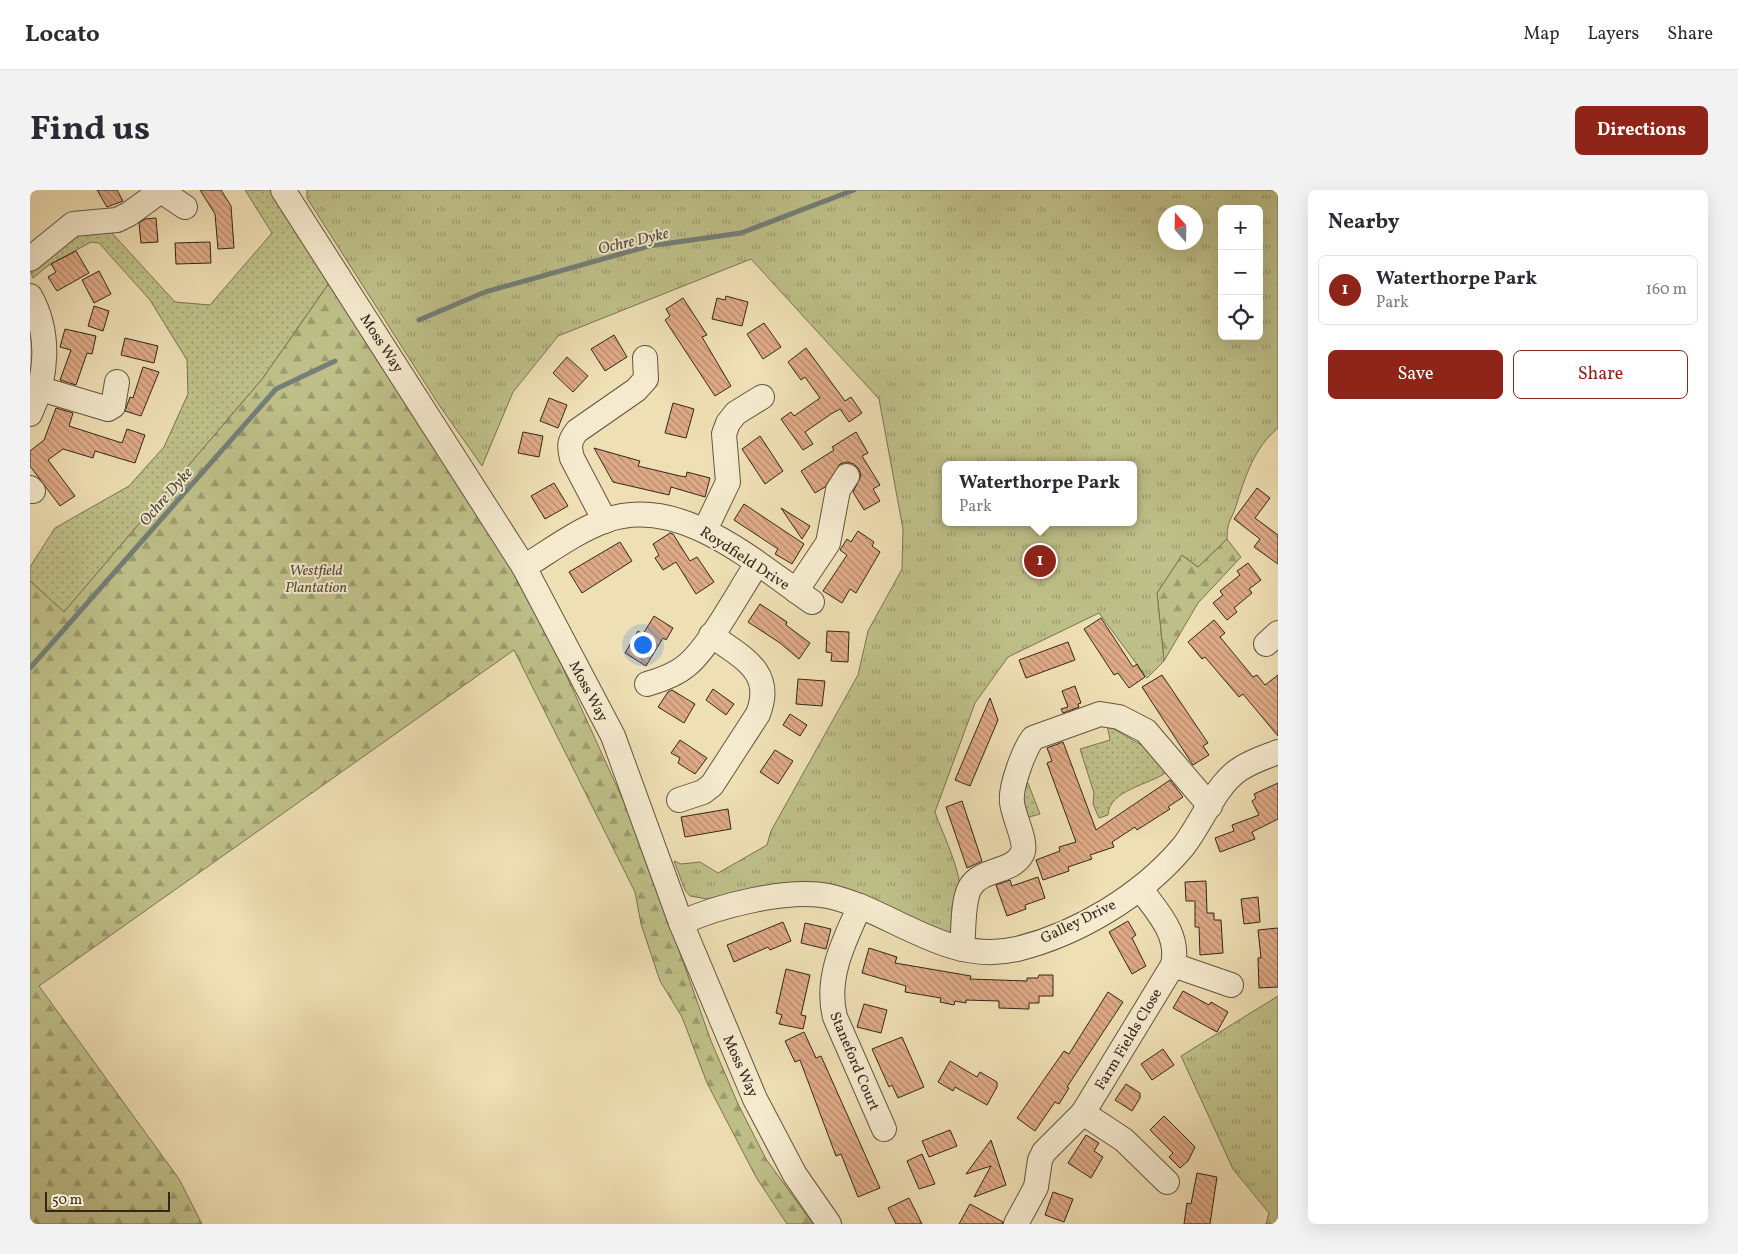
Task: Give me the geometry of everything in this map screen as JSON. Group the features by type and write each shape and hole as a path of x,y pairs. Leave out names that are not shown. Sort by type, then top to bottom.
{"street":[{"path":"30,259 73,224 117,220 164,190 170,198 185,207"},
{"name":"Moss Way","path":"283,190 524,567 613,736 681,924 755,1099 795,1175 829,1224"},
{"path":"30,296 44,342 45,364 40,390 30,414"},
{"path":"605,521 572,458 569,448 571,439 590,421 636,390 646,379 645,358"},
{"path":"40,390 108,409 112,406 117,382"},
{"path":"705,530 728,482 724,434 728,423 736,413 762,397"},
{"name":"Roydfield Drive","path":"524,567 570,538 605,521 637,516 671,517 705,530 804,596 828,544 838,490 847,476"},
{"path":"647,684 672,675 686,666 711,635 757,564"},
{"path":"679,800 703,792 712,785 758,714 762,703 761,680 757,670 711,635"},
{"path":"962,949 966,902 970,886 979,877 1015,862 1022,853 1024,845 1011,800 1024,758 1033,738 1100,714 1119,717 1146,731 1210,806"},
{"name":"Galley Drive","path":"681,924 692,918 756,900 795,894 827,896 860,906 909,930 962,949 990,952 1016,949 1087,920 1140,888 1182,847 1227,782 1238,770 1278,752"},
{"name":"Farm Fields Close","path":"1016,1224 1036,1188 1040,1160 1044,1152 1083,1113 1173,965 1176,952 1174,939 1140,888"},
{"name":"Staneford Court","path":"860,906 843,944 834,974 832,1005 835,1017 884,1129"},
{"path":"1173,965 1231,985"},
{"path":"1083,1113 1124,1140 1167,1182"}],"green space":[{"path":"245,190 270,190 329,283 263,378 64,612 30,581 30,567 55,528 129,486 164,447 188,394 187,360 150,300 99,243 91,242 49,265 33,278 30,270 76,230 111,232 175,302 210,305 272,233"},
{"path":"307,190 1278,190 1278,428 1263,445 1251,464 1229,525 1227,539 1198,567 1182,555 1157,593 1164,661 1147,678 1099,613 1008,657 975,703 935,812 953,857 961,889 958,919 950,933 937,934 756,888 707,899 690,896 685,890 674,861 681,864 700,862 718,873 767,845 771,831 858,675 868,631 902,569 903,529 879,399 751,259 558,336 513,392 482,466 439,405 307,198"},
{"name":"Westfield Plantation","path":"329,283 505,557 548,635 637,831 711,1041 738,1104 766,1159 813,1224 787,1224 756,1177 707,1083 682,1017 660,981 641,924 635,892 514,650 39,986 179,1179 202,1224 30,1224 30,581 64,612 263,378"},
{"path":"1227,539 1241,557 1198,603 1164,661 1157,593 1182,555 1198,567"},
{"path":"1107,725 1143,746 1167,772 1122,794 1110,807 1108,815 1099,818 1093,804 1094,793 1080,749 1110,740"},
{"path":"1028,783 1040,814 1022,819 1019,787"},
{"path":"1278,996 1278,1224 1266,1224 1269,1213 1233,1169 1181,1056"}],"building":[{"path":"97,190 117,190 123,201 107,207"},
{"path":"200,190 221,190 231,206 234,248 218,249 215,214"},
{"path":"156,218 158,242 141,243 139,223 145,219"},
{"path":"210,242 211,263 176,264 175,243"},
{"path":"76,251 89,273 57,291 48,277 56,272 51,264"},
{"path":"99,271 111,294 94,303 82,280"},
{"path":"726,296 748,302 742,326 712,319 717,298 725,300"},
{"path":"683,298 707,335 702,337 731,386 715,396 665,320 670,316 666,309"},
{"path":"94,306 109,311 103,331 88,326"},
{"path":"764,323 781,347 763,359 747,334"},
{"path":"65,329 96,336 92,354 87,353 76,385 60,380 71,350 60,347"},
{"path":"614,335 627,357 605,371 591,349"},
{"path":"125,338 158,346 154,363 121,355"},
{"path":"806,348 845,401 851,397 862,413 849,422 840,409 831,414 805,432 813,444 803,450 781,419 791,412 794,416 820,398 805,377 801,380 788,362"},
{"path":"567,357 588,376 573,392 553,373"},
{"path":"143,367 159,372 141,416 125,411 130,397 133,398"},
{"path":"549,398 567,405 558,428 540,421"},
{"path":"673,403 694,409 686,438 665,433"},
{"path":"56,408 73,413 69,426 122,443 127,429 145,435 135,463 95,451 93,458 63,449 48,460 75,496 60,506 30,466 30,451 44,440"},
{"path":"523,432 543,436 539,457 518,453"},
{"path":"856,432 868,453 862,456 880,485 873,489 880,501 864,510 853,492 861,476 859,469 854,464 847,462 840,464 825,487 815,493 801,471 834,450 832,447"},
{"path":"760,436 783,471 765,484 742,449"},
{"path":"594,448 640,461 638,466 686,477 687,472 710,478 705,497 671,487 669,495 613,482"},
{"path":"554,483 568,506 545,519 531,496"},
{"path":"1257,488 1270,498 1255,518 1278,535 1278,564 1254,547 1260,539 1234,519"},
{"path":"744,504 804,544 792,564 775,554 778,549 734,520"},
{"path":"781,508 810,526 802,539"},
{"path":"858,531 874,542 872,546 880,552 856,593 850,589 842,603 823,591 847,555 840,550 847,539 851,542"},
{"path":"670,533 673,534 690,561 697,557 714,582 696,594 676,562 663,570 655,558 659,555 653,544"},
{"path":"620,542 632,561 582,593 569,572"},
{"path":"1248,563 1261,580 1249,589 1252,593 1234,608 1237,612 1227,620 1213,603 1223,595 1220,591 1240,575 1237,571"},
{"path":"760,604 787,622 786,625 810,643 799,659 780,643 748,622"},
{"path":"654,616 673,628 666,640 663,638 646,666 625,653 638,631 643,634"},
{"path":"1101,618 1133,667 1137,664 1145,677 1129,688 1118,673 1114,675 1084,629"},
{"path":"1214,620 1225,633 1220,637 1253,677 1257,675 1265,685 1278,675 1278,736 1243,694 1239,697 1205,657 1202,659 1188,642"},
{"path":"827,631 849,632 848,662 831,661 832,653 826,652"},
{"path":"1068,642 1075,660 1026,678 1019,660"},
{"path":"1162,675 1208,743 1203,746 1209,755 1193,765 1142,687"},
{"path":"798,679 825,681 822,706 796,704"},
{"path":"1075,686 1081,703 1078,704 1079,707 1063,713 1061,709 1068,707 1062,691"},
{"path":"713,689 734,704 726,715 706,700"},
{"path":"672,690 695,704 684,723 658,707 668,692"},
{"path":"990,698 998,720 970,786 955,780"},
{"path":"790,714 807,725 800,736 783,725"},
{"path":"680,740 707,758 695,774 678,763 680,758 671,753"},
{"path":"1063,742 1096,830 1170,780 1183,797 1168,807 1170,809 1137,830 1135,827 1112,842 1114,847 1090,855 1092,859 1068,867 1069,871 1043,880 1036,860 1060,851 1059,847 1076,842 1047,763 1052,761 1047,748"},
{"path":"775,750 793,761 778,784 760,772"},
{"path":"1278,783 1278,819 1252,832 1255,839 1220,852 1215,838 1234,831 1232,825 1259,815 1252,801 1256,798 1254,794"},
{"path":"962,801 982,861 967,868 946,807"},
{"path":"728,809 731,829 685,837 681,817"},
{"path":"1038,877 1045,898 1025,905 1026,909 1007,916 996,885 1010,880 1012,886"},
{"path":"1206,881 1207,913 1214,913 1214,920 1221,920 1223,953 1200,955 1199,927 1195,927 1195,901 1186,901 1185,882"},
{"path":"1258,897 1260,922 1244,924 1241,899"},
{"path":"1128,921 1136,935 1132,938 1146,966 1132,974 1109,932"},
{"path":"783,922 791,941 770,950 768,947 734,962 727,945"},
{"path":"805,923 831,929 826,949 801,943"},
{"path":"1278,928 1278,987 1259,988 1258,958 1261,958 1258,930"},
{"path":"869,948 897,957 895,963 971,976 970,979 1027,981 1027,978 1038,978 1039,975 1053,975 1053,996 1039,996 1039,1003 1029,1003 1029,1009 999,1008 999,1001 966,1000 966,1003 955,1001 954,1005 940,1002 941,998 905,992 906,986 862,973"},
{"path":"786,969 810,975 801,1015 806,1016 803,1029 779,1024 782,1015 776,1013"},
{"path":"1183,991 1209,1005 1211,1002 1228,1012 1217,1032 1173,1008"},
{"path":"1108,992 1123,1002 1067,1087 1069,1088 1059,1104 1055,1102 1035,1131 1017,1118 1064,1051 1069,1054"},
{"path":"864,1004 887,1010 881,1033 857,1027"},
{"path":"804,1032 816,1058 821,1056 880,1188 858,1197 841,1154 836,1156 800,1060 795,1062 785,1041"},
{"path":"902,1037 924,1087 898,1098 892,1085 889,1087 872,1049"},
{"path":"1163,1049 1174,1065 1152,1080 1141,1064"},
{"path":"950,1061 977,1077 980,1072 997,1082 997,1087 987,1105 955,1087 953,1091 938,1082"},
{"path":"1126,1084 1140,1093 1140,1098 1132,1111 1115,1100"},
{"path":"1164,1116 1195,1147 1188,1161 1180,1168 1169,1157 1173,1153 1150,1130"},
{"path":"950,1130 957,1146 929,1157 922,1141"},
{"path":"1086,1135 1099,1143 1094,1151 1103,1157 1091,1178 1068,1163"},
{"path":"991,1140 1006,1185 974,1197 991,1166 966,1174"},
{"path":"922,1154 935,1184 919,1189 907,1161"},
{"path":"1197,1173 1217,1177 1210,1224 1184,1224 1187,1203 1191,1204"},
{"path":"1053,1192 1073,1199 1064,1222 1045,1215"},
{"path":"909,1198 922,1224 896,1224 888,1208"},
{"path":"970,1204 1003,1222 1002,1224 959,1224"}],"waterway":[{"name":"Ochre Dyke","path":"419,320 485,292 649,246 741,233 854,190"},
{"name":"Ochre Dyke","path":"30,668 276,389 335,361"}],"place":[{"name":"Waterthorpe Park","path":"1040,561"}]}
